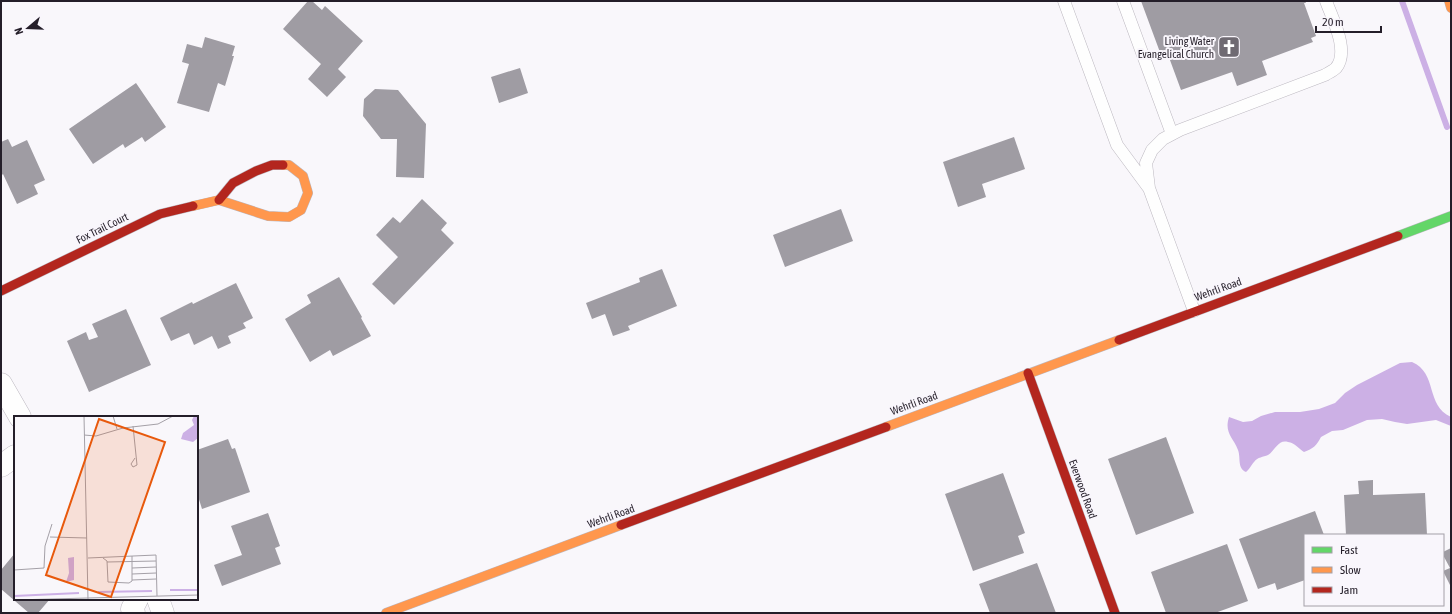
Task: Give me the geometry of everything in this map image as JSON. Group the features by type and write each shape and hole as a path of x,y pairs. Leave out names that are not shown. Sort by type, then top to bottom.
{"main road":[{"path":"1448,1 1451,8"},
{"path":"272,165 289,165 304,176 308,193 301,210 289,217 268,216 219,200 233,183 256,171 272,165"},
{"name":"Fox Trail Court","path":"1,291 160,214 219,200"},
{"name":"Wehrli Road","path":"386,613 1451,216"},
{"name":"Everwood Road","path":"1028,373 1115,613"}],"street":[{"path":"1,384 19,416"},
{"path":"1,466 14,457"},
{"path":"134,613 132,609 136,600"},
{"path":"158,600 163,613"}],"lane":[{"path":"1064,1 1117,145 1149,188"},
{"path":"1123,1 1172,134"},
{"path":"1194,311 1149,188 1146,163 1152,150 1163,139 1172,134 1325,75 1336,68 1341,55 1340,40 1326,1"}],"shaded area":[{"path":"1412,362 1420,367 1425,374 1438,405 1443,412 1451,417 1451,426 1436,420 1407,424 1382,419 1367,420 1343,430 1332,431 1321,437 1312,448 1304,452 1293,444 1282,442 1268,455 1256,460 1246,472 1241,468 1238,450 1228,431 1229,417 1243,422 1252,421 1261,416 1275,412 1300,412 1319,409 1335,403 1345,393 1357,385 1400,363"}],"building":[{"path":"308,1 312,1 322,10 325,6 363,41 338,69 346,77 327,97 308,79 321,64 283,29"},
{"name":"Living Water Evangelical Church","path":"1141,1 1305,1 1306,3 1304,3 1316,36 1311,38 1313,42 1262,61 1267,75 1237,86 1232,72 1181,90 1167,52 1161,55"},
{"path":"205,37 235,46 232,56 234,56 225,86 218,83 209,112 177,103 189,64 182,62 187,44 202,48"},
{"path":"520,68 528,93 499,103 491,77"},
{"path":"136,83 166,127 145,142 142,137 125,148 123,144 93,164 69,129"},
{"path":"375,89 398,90 426,124 424,178 396,177 397,139 381,139 363,116 364,99"},
{"path":"1014,137 1025,169 982,184 986,197 958,207 943,162"},
{"path":"8,139 12,147 27,140 45,180 34,185 38,194 17,204 3,174 1,176 1,142"},
{"path":"422,199 447,223 441,230 454,243 394,305 372,284 398,257 376,235 393,217 400,223"},
{"path":"841,209 853,241 785,267 773,235"},
{"path":"662,269 677,306 628,326 630,330 613,336 605,314 592,319 586,303 640,282 639,278"},
{"path":"339,277 371,336 333,356 330,350 310,362 285,319 311,303 307,295"},
{"path":"236,283 253,318 243,323 246,328 228,336 231,343 218,349 212,336 194,345 189,333 171,341 160,318"},
{"path":"126,309 151,365 89,392 67,341 86,332 89,340 98,337 92,324"},
{"path":"1166,437 1194,513 1136,535 1108,459"},
{"path":"228,439 232,449 235,448 250,492 202,509 198,496 198,450"},
{"path":"1003,473 1025,533 1018,536 1024,553 973,571 945,494"},
{"path":"1373,480 1373,495 1425,493 1427,534 1346,534 1344,495 1359,494 1358,481"},
{"path":"1315,511 1324,534 1304,534 1304,580 1277,590 1275,583 1258,589 1239,539"},
{"path":"268,513 280,546 275,548 281,564 222,586 214,565 242,555 231,526"},
{"path":"1227,544 1248,601 1215,613 1166,613 1151,572"},
{"path":"1451,548 1451,587 1444,573 1444,571 1450,568 1444,557 1444,552"},
{"path":"14,554 14,600 49,600 38,613 29,613 1,589 1,570"},
{"path":"1037,563 1056,613 990,613 979,584"}],"waterway":[{"path":"1402,1 1447,127"}],"traffic: fast":[{"path":"1398,236 1451,216"}],"traffic: slow":[{"path":"1449,1 1451,8"},
{"path":"193,206 219,200 268,216 289,217 301,210 308,193 303,176 289,165 283,165"},
{"path":"886,427 1119,340"},
{"path":"386,613 621,525"}],"traffic: jam":[{"path":"219,200 233,183 256,171 272,165 283,165"},
{"path":"1,291 160,214 193,206"},
{"path":"1119,340 1398,236"},
{"path":"1028,373 1115,613"},
{"path":"621,525 886,427"}],"place":[{"name":"Living Water Evangelical Church","path":"1229,47"}]}
